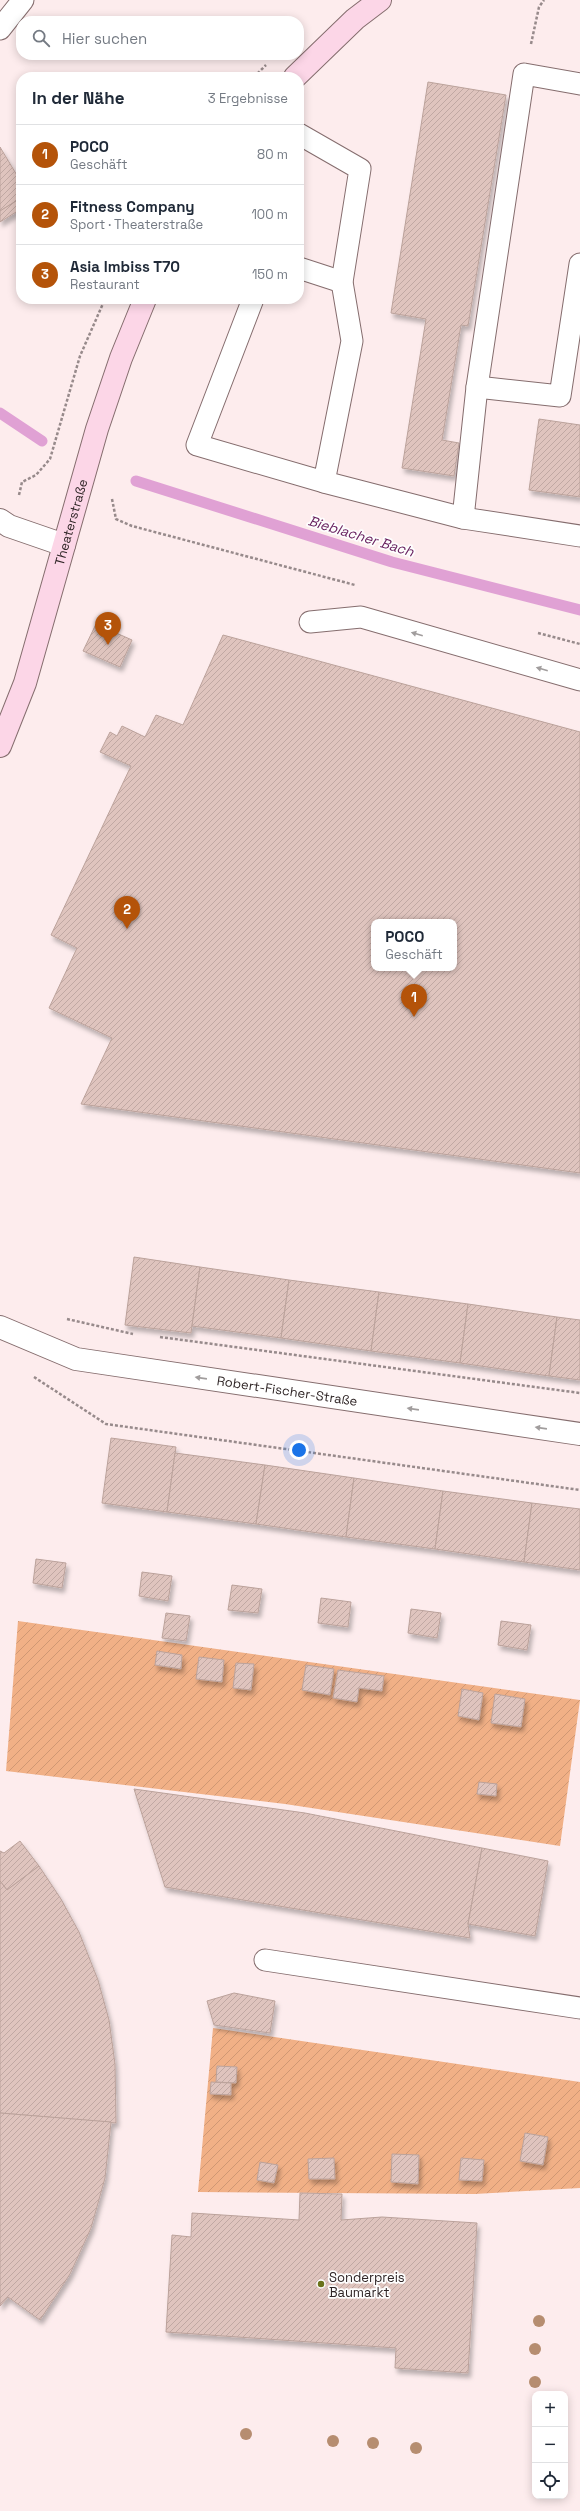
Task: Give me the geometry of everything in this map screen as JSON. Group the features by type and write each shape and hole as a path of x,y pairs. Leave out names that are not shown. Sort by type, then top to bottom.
{"main road":[{"path":"300,72 355,19 380,0"},
{"name":"Theaterstraße","path":"0,746 25,683 97,429 121,358 142,304"}],"street":[{"path":"4,523 64,545"},
{"name":"Robert-Fischer-Straße","path":"0,1327 76,1359 580,1434"}],"lane":[{"path":"0,29 23,0"},
{"path":"463,518 477,387 524,74 580,84"},
{"path":"304,137 360,169 342,282 352,341 324,482"},
{"path":"477,387 560,396 580,264"},
{"path":"304,270 342,282"},
{"path":"251,304 197,445 324,482 463,518 580,536"},
{"path":"310,622 361,618 580,680"},
{"path":"265,1960 580,2008"}],"path":[{"path":"524,74 539,7 544,0"},
{"path":"4,523 22,482 36,475 50,459 80,356 103,304"},
{"path":"62,419 97,429"},
{"path":"113,494 111,500 116,519 132,526 361,587"},
{"path":"535,633 580,644"},
{"path":"60,1318 136,1334"},
{"path":"152,1336 580,1393"},
{"path":"31,1375 106,1424 580,1490"}],"shaded area":[{"path":"18,1621 580,1700 560,1846 285,1804 6,1771"},
{"path":"213,2028 580,2082 580,2188 475,2194 198,2192"}],"building":[{"path":"428,82 506,95 468,326 461,325 442,440 459,443 454,476 402,468 426,319 391,313"},
{"path":"0,147 16,174 16,201 0,211"},
{"path":"16,201 16,212 0,222 0,211"},
{"path":"539,419 580,425 580,497 529,490"},
{"path":"96,624 132,640 120,667 83,651"},
{"path":"223,635 580,732 580,1173 81,1104 112,1038 49,1008 77,948 51,935 131,766 100,752 110,732 117,736 122,726 145,737 156,715 183,725"},
{"path":"134,1257 200,1267 191,1333 125,1325"},
{"path":"200,1267 289,1280 281,1338 192,1326"},
{"path":"289,1280 379,1292 371,1351 281,1338"},
{"path":"379,1292 468,1304 460,1363 371,1351"},
{"path":"468,1304 557,1317 549,1376 460,1363"},
{"path":"557,1317 580,1320 580,1380 549,1376"},
{"path":"111,1438 176,1447 167,1512 102,1503"},
{"path":"175,1453 265,1465 256,1524 167,1512"},
{"path":"265,1465 354,1478 346,1537 256,1524"},
{"path":"354,1478 443,1491 435,1549 346,1537"},
{"path":"443,1491 532,1503 524,1562 435,1549"},
{"path":"532,1503 580,1509 580,1570 524,1562"},
{"path":"36,1559 66,1563 62,1588 33,1583"},
{"path":"142,1572 172,1576 168,1601 139,1596"},
{"path":"232,1585 262,1589 258,1613 228,1610"},
{"path":"321,1598 351,1602 348,1627 318,1623"},
{"path":"411,1609 441,1613 437,1638 408,1633"},
{"path":"166,1613 190,1616 186,1641 162,1638"},
{"path":"501,1621 531,1625 527,1650 498,1645"},
{"path":"157,1651 182,1655 181,1669 155,1665"},
{"path":"199,1657 224,1660 222,1682 196,1679"},
{"path":"236,1663 254,1664 251,1690 233,1688"},
{"path":"306,1665 334,1669 330,1695 302,1690"},
{"path":"338,1670 384,1676 382,1691 359,1688 357,1702 333,1698"},
{"path":"462,1689 483,1693 479,1720 458,1716"},
{"path":"495,1694 525,1699 521,1727 491,1723"},
{"path":"479,1782 497,1784 496,1796 477,1794"},
{"path":"134,1789 305,1813 482,1848 468,1924 470,1938 165,1887"},
{"path":"20,1841 39,1866 7,1890 0,1881 0,1851 4,1853"},
{"path":"482,1848 548,1861 535,1936 468,1924"},
{"path":"39,1866 61,1899 79,1932 98,1980 109,2020 115,2064 116,2123 0,2113 0,1881 7,1890"},
{"path":"234,1993 275,2001 270,2033 214,2025 207,2001"},
{"path":"217,2066 237,2067 236,2083 216,2082"},
{"path":"211,2082 231,2083 231,2095 210,2094"},
{"path":"0,2113 111,2122 105,2178 91,2228 70,2274 40,2320 8,2297 0,2306"},
{"path":"525,2133 548,2137 543,2165 520,2161"},
{"path":"392,2154 419,2155 418,2184 391,2182"},
{"path":"334,2158 335,2179 309,2179 308,2159"},
{"path":"461,2158 484,2160 482,2181 459,2180"},
{"path":"260,2162 278,2165 274,2183 257,2180"},
{"name":"Sonderpreis Baumarkt","path":"300,2193 342,2194 341,2220 382,2217 477,2223 468,2373 395,2368 396,2348 166,2332 172,2235 191,2237 192,2213 299,2220"}],"waterway":[{"name":"Bieblacher Bach","path":"0,413 42,441"},
{"name":"Bieblacher Bach","path":"136,481 392,562 580,610"}],"place":[{"name":"Asia Imbiss T70","path":"108,645"},
{"name":"Fitness Company","path":"127,929"},
{"name":"POCO","path":"414,1017"},
{"name":"Sonderpreis Baumarkt","path":"321,2284"}]}
